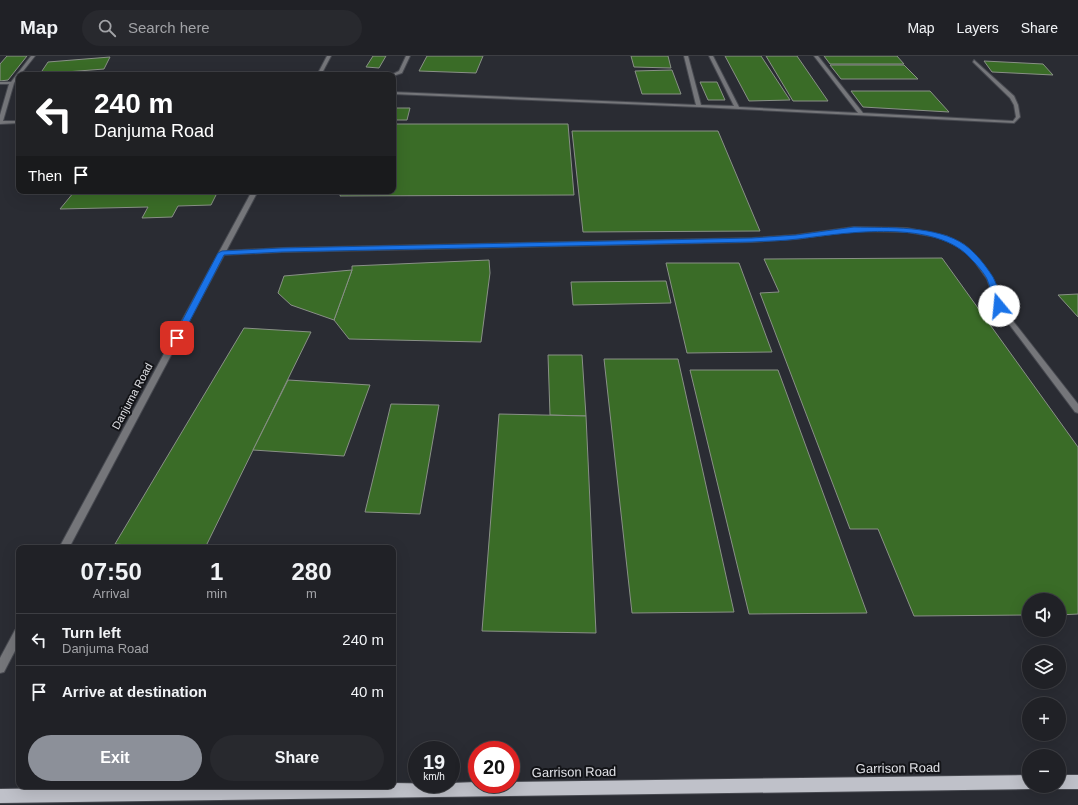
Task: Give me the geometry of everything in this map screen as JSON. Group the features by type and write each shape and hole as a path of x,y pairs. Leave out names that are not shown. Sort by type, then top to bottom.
{"main road":[{"name":"Garrison Road","path":"0,796 1022,782"},
{"path":"1066,782 1078,782"}],"street":[{"path":"21,72 33,56"},
{"path":"321,72 329,56"},
{"path":"396,74 401,72 408,56"},
{"path":"686,56 699,106"},
{"path":"711,56 737,108"},
{"path":"816,56 861,114"},
{"path":"396,93 699,106 1014,122 1018,117 1016,105 1012,97 974,61"},
{"path":"16,78 12,83 0,123 16,122"},
{"path":"0,83 12,83"},
{"name":"Danjuma Road","path":"66,545 253,194"},
{"path":"222,253 290,250 752,240 796,237 854,230 907,230 944,237 962,246 974,257 990,279 999,306 1078,410"},
{"path":"0,668 16,639"}],"building":[{"path":"7,56 27,56 8,80 0,81 0,64"},
{"path":"373,56 386,56 379,68 366,67"},
{"path":"427,56 483,56 476,73 419,71"},
{"path":"631,56 668,56 671,68 634,67"},
{"path":"725,56 761,56 790,100 749,101"},
{"path":"766,56 797,56 828,101 793,101"},
{"path":"824,56 897,56 904,64 830,64"},
{"path":"110,57 104,69 41,72 48,62"},
{"path":"984,61 1043,64 1053,75 992,72"},
{"path":"830,65 904,65 918,79 841,79"},
{"path":"672,70 681,94 642,94 635,71"},
{"path":"700,82 717,82 725,100 708,100"},
{"path":"851,91 930,91 949,112 863,107"},
{"path":"396,108 410,108 407,120 396,120"},
{"path":"396,124 568,124 574,195 340,196 340,194 396,194"},
{"path":"572,131 718,131 760,231 583,232"},
{"path":"72,194 216,194 211,205 178,206 172,217 142,218 148,207 60,209"},
{"path":"942,258 1078,447 1078,614 1066,615 1066,593 1022,593 1022,615 914,616 878,529 850,529 760,293 779,292 764,259"},
{"path":"489,260 490,273 481,342 349,339 334,320 352,270 352,266"},
{"path":"666,263 739,263 772,352 687,353"},
{"path":"352,270 334,320 291,305 278,293 284,276"},
{"path":"666,281 671,303 573,305 571,282"},
{"path":"1078,294 1078,317 1058,295"},
{"path":"244,328 311,332 206,545 115,544"},
{"path":"548,355 582,355 586,416 550,415"},
{"path":"604,359 678,359 734,612 632,613"},
{"path":"690,370 778,370 867,613 749,614"},
{"path":"288,380 370,385 344,456 253,450"},
{"path":"391,404 439,405 420,514 365,512"},
{"path":"499,414 586,416 596,633 482,631"}],"route":[{"path":"177,338 222,253 282,250 752,240 796,237 854,230 907,230 944,237 962,246 974,257 990,279 999,306"}]}
